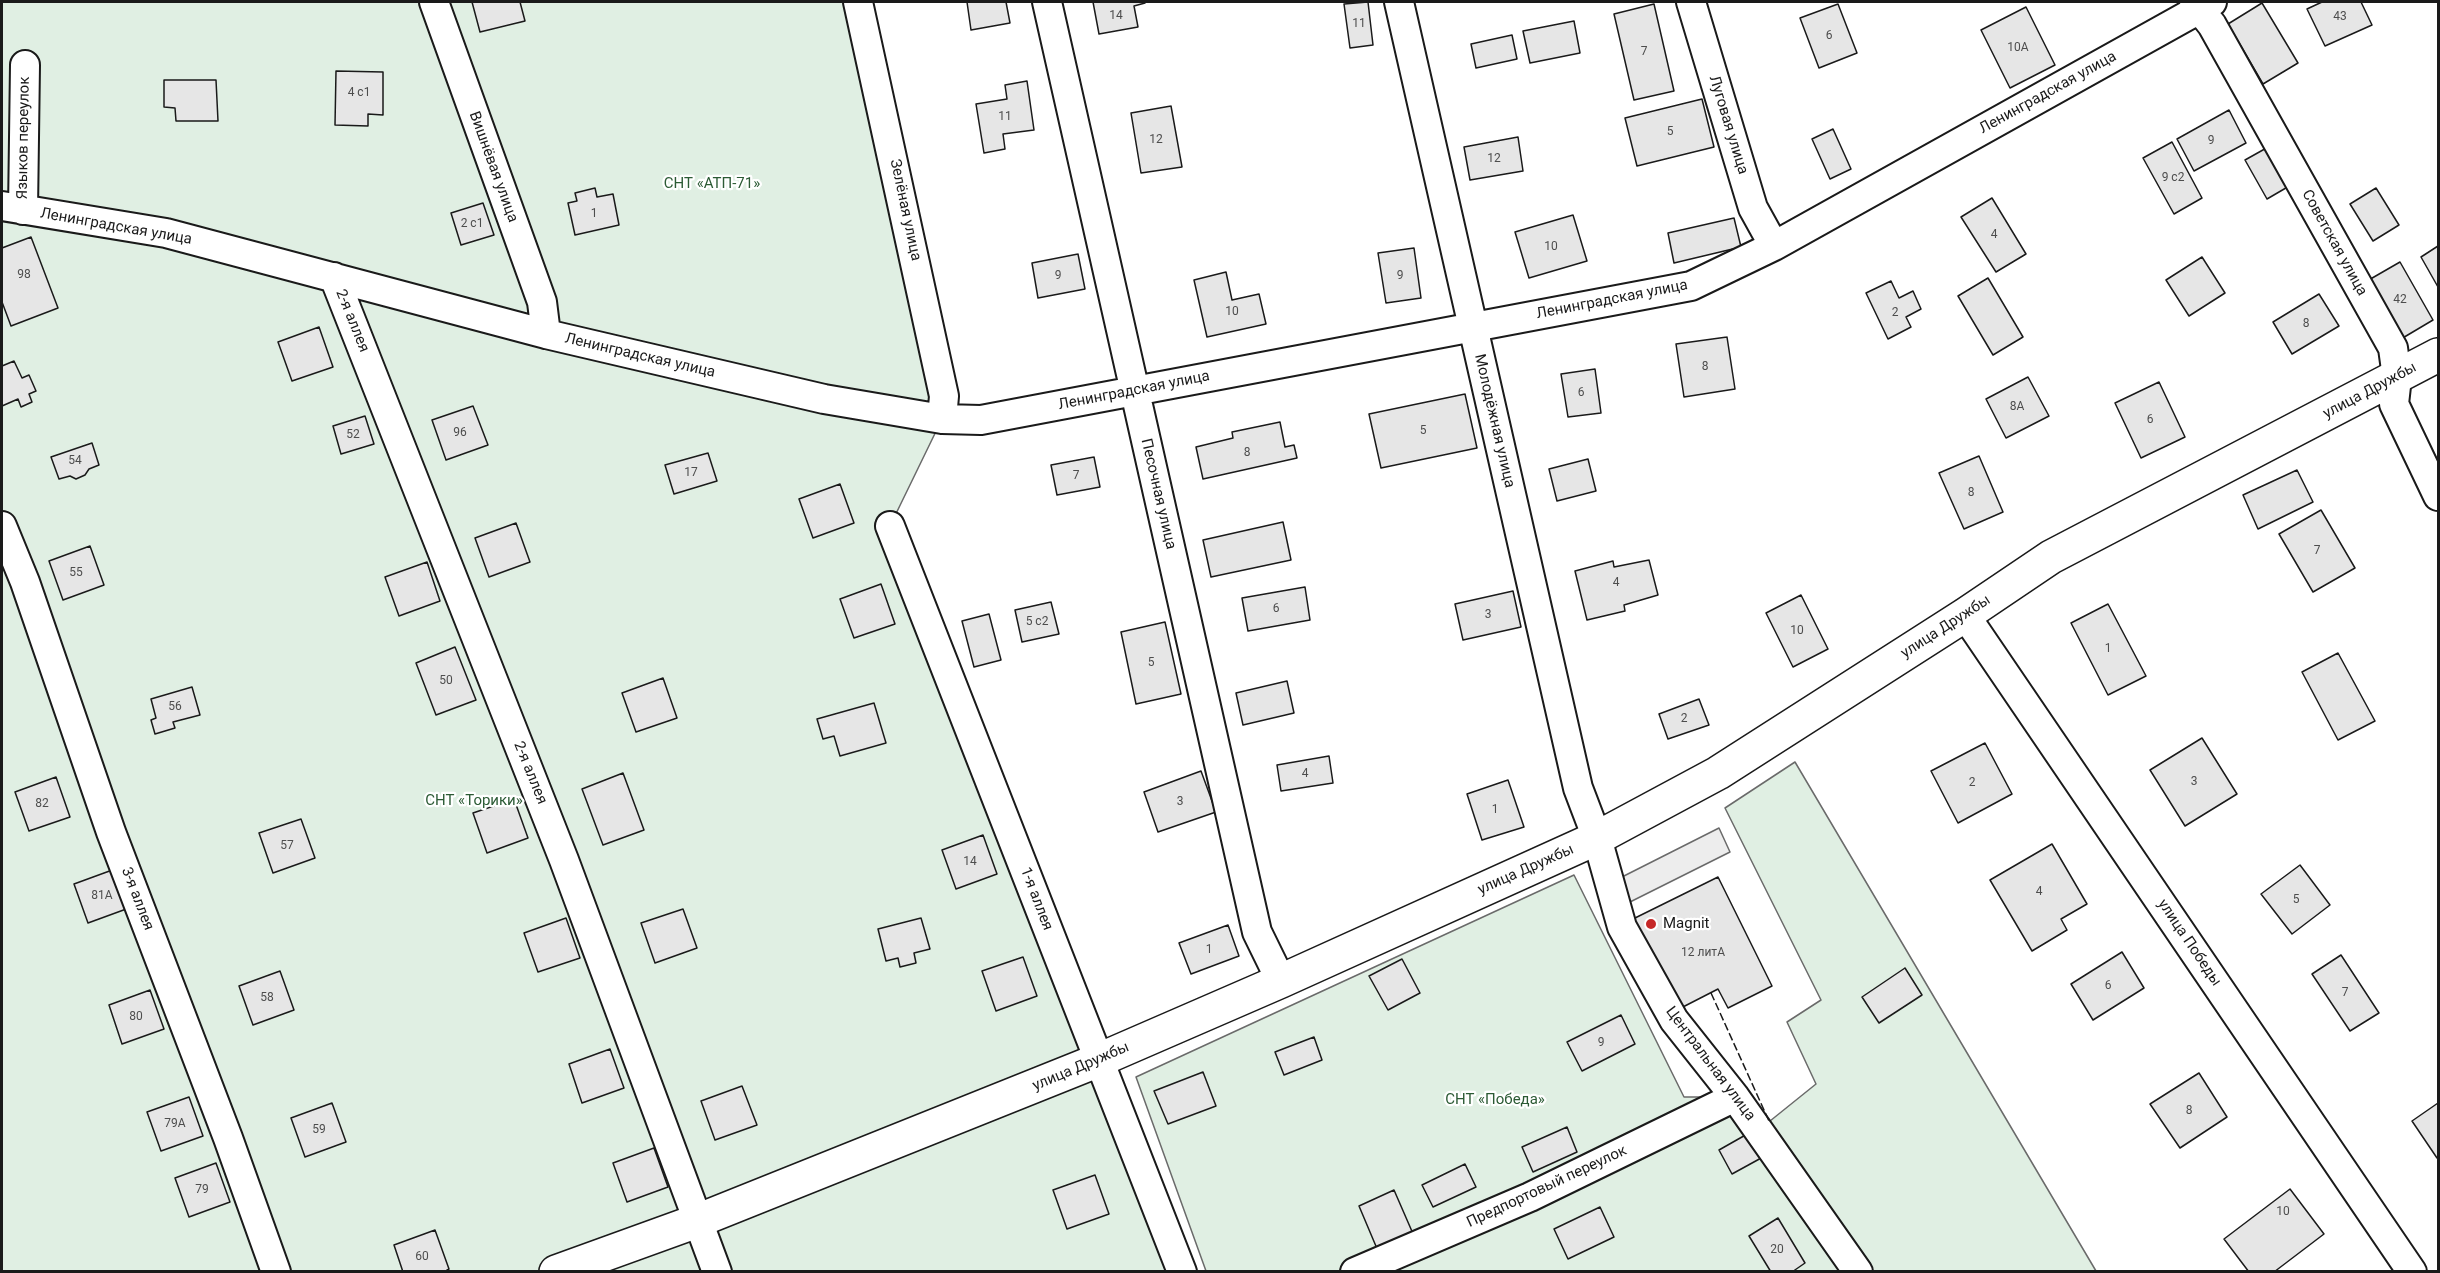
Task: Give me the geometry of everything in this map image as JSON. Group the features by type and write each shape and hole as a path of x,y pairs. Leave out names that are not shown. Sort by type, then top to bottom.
{"street":[{"name":"Вишнёвая улица","path":"434,2 542,302 546,334"},
{"name":"Зелёная улица","path":"858,2 944,396 942,419"},
{"name":"Песочная улица","path":"1047,2 1257,932 1281,981"},
{"name":"Молодёжная улица","path":"1399,2 1578,788 1597,838"},
{"name":"Луговая улица","path":"1691,2 1753,208 1774,246"},
{"name":"Ленинградская улица","path":"12,208 166,233 546,334 824,399 942,419 981,420 1691,286 1774,246 2202,4"},
{"name":"Советская улица","path":"2202,4 2393,348 2397,378 2394,404 2439,496"},
{"name":"Языков переулок","path":"12,208 25,65"},
{"name":"2-я аллея","path":"334,277 564,860 717,1272"},
{"name":"улица Дружбы","path":"556,1272 697,1221 1099,1060 1281,981 1597,838 1718,773 1965,615 2051,557 2439,355"},
{"name":"3-я аллея","path":"2,526 25,582 111,832 228,1138 276,1272"},
{"name":"1-я аллея","path":"890,526 1182,1272"},
{"name":"улица Победы","path":"1965,615 2412,1272"},
{"name":"Центральная улица","path":"1597,838 1622,927 1674,1020 1735,1097 1858,1272"},
{"name":"Предпортовый переулок","path":"1355,1272 1530,1197 1735,1097"}],"green space":[{"name":"СНТ «Торики»","path":"2,2 858,2 942,419 890,526 1182,1271 2,1272"},
{"name":"СНТ «Победа»","path":"1795,762 2096,1271 1206,1271 1136,1077 1574,875 1684,1097 1735,1097 1770,1121 1816,1084 1787,1022 1821,1000 1725,808"}],"shaded area":[{"path":"1719,828 1730,852 1626,904 1614,881"}],"building":[{"path":"472,2 520,2 525,21 480,32"},
{"path":"967,2 1006,2 1010,23 971,30"},
{"path":"1093,2 1145,3 1134,6 1138,27 1099,34"},
{"path":"1368,2 1373,45 1350,48 1344,4"},
{"path":"2322,2 2361,2 2372,25 2325,46 2307,9"},
{"path":"2262,3 2298,63 2263,84 2228,24"},
{"path":"1654,4 1674,91 1634,100 1614,14"},
{"path":"1838,4 1857,53 1819,68 1800,18"},
{"path":"2026,7 2055,65 2010,88 1981,30"},
{"path":"1574,21 1580,53 1530,63 1523,31"},
{"path":"1512,35 1517,59 1476,68 1471,44"},
{"path":"336,71 383,72 383,115 368,114 368,126 335,125"},
{"path":"164,80 216,80 218,121 176,121 175,108 164,107"},
{"path":"1027,81 1034,130 1003,134 1005,149 984,153 976,104 1007,99 1005,85"},
{"path":"1702,99 1714,147 1637,166 1625,118"},
{"path":"1171,106 1182,167 1141,173 1131,113"},
{"path":"2229,110 2246,143 2194,171 2177,139"},
{"path":"1833,129 1851,169 1830,179 1812,139"},
{"path":"1518,137 1523,171 1470,180 1464,147"},
{"path":"2172,142 2202,198 2174,214 2143,158"},
{"path":"2270,146 2291,185 2267,199 2245,160"},
{"path":"595,188 597,197 613,194 619,225 575,235 568,203 577,201 575,193"},
{"path":"2376,188 2399,225 2373,241 2350,204"},
{"path":"1992,198 2026,254 1996,272 1961,217"},
{"path":"483,203 494,235 461,245 451,213"},
{"path":"1573,215 1587,261 1529,278 1515,232"},
{"path":"1734,218 1741,247 1674,263 1668,233"},
{"path":"31,237 58,308 11,326 2,302 2,248"},
{"path":"2438,246 2438,287 2421,257"},
{"path":"1414,248 1421,298 1386,303 1378,253"},
{"path":"1078,254 1085,289 1038,298 1032,263"},
{"path":"2202,257 2225,293 2189,316 2166,280"},
{"path":"2400,262 2433,320 2401,339 2367,281"},
{"path":"1226,272 1232,300 1259,294 1266,324 1207,337 1194,280"},
{"path":"1988,278 2023,337 1993,355 1958,296"},
{"path":"1891,281 1899,298 1913,291 1921,309 1906,317 1911,327 1888,339 1866,293"},
{"path":"2319,294 2339,326 2292,354 2273,322"},
{"path":"319,327 333,367 292,381 278,342"},
{"path":"1727,337 1735,389 1684,397 1676,344"},
{"path":"14,361 22,378 29,375 36,391 29,394 32,402 21,407 18,399 2,406 2,366"},
{"path":"1595,369 1601,413 1568,417 1561,374"},
{"path":"2028,377 2049,416 2006,438 1986,399"},
{"path":"2159,382 2185,437 2141,458 2115,403"},
{"path":"1465,394 1477,448 1381,468 1369,414"},
{"path":"473,406 488,445 446,460 432,420"},
{"path":"365,416 374,444 341,454 333,426"},
{"path":"1280,422 1285,447 1294,445 1297,458 1203,479 1196,447 1233,438 1232,432"},
{"path":"92,443 99,465 76,479 70,476 59,479 51,457"},
{"path":"708,453 717,481 674,494 665,465"},
{"path":"1979,456 2003,512 1964,529 1939,473"},
{"path":"1094,457 1100,487 1057,495 1051,465"},
{"path":"1588,459 1596,491 1557,501 1549,469"},
{"path":"2297,470 2313,502 2258,529 2243,495"},
{"path":"840,484 854,523 813,538 799,499"},
{"path":"2321,510 2355,568 2313,592 2279,534"},
{"path":"1283,522 1291,560 1211,577 1203,540"},
{"path":"516,523 530,562 489,577 475,538"},
{"path":"90,546 104,585 63,600 49,561"},
{"path":"1649,560 1658,595 1624,605 1625,611 1587,620 1575,571 1613,561 1614,567"},
{"path":"427,562 440,601 399,616 385,577"},
{"path":"881,584 895,624 854,638 840,599"},
{"path":"1305,587 1310,620 1248,631 1242,598"},
{"path":"1513,591 1521,627 1463,640 1455,604"},
{"path":"1801,595 1828,649 1793,667 1766,613"},
{"path":"1051,602 1059,634 1022,642 1015,610"},
{"path":"2108,604 2146,676 2108,695 2071,623"},
{"path":"989,614 1001,660 974,667 962,621"},
{"path":"1165,622 1181,694 1136,704 1121,632"},
{"path":"455,647 476,700 436,715 416,663"},
{"path":"2338,653 2375,721 2338,740 2302,672"},
{"path":"663,678 677,718 636,732 622,693"},
{"path":"1287,681 1294,713 1243,725 1236,693"},
{"path":"192,687 200,715 173,722 175,728 155,734 151,720 156,718 151,699"},
{"path":"1699,699 1709,725 1668,739 1659,714"},
{"path":"874,703 886,743 840,756 834,736 823,739 817,719"},
{"path":"2202,738 2237,794 2185,826 2150,770"},
{"path":"1985,743 2012,794 1958,823 1931,771"},
{"path":"1329,756 1333,783 1281,791 1277,765"},
{"path":"1201,771 1216,812 1158,832 1144,792"},
{"path":"623,773 644,830 603,845 582,789"},
{"path":"56,777 70,817 29,831 15,792"},
{"path":"1508,780 1524,827 1482,840 1467,794"},
{"path":"514,799 528,838 487,853 473,813"},
{"path":"301,819 315,858 273,873 259,833"},
{"path":"983,835 997,874 956,889 942,850"},
{"path":"2052,844 2087,904 2061,919 2067,930 2032,951 1990,880"},
{"path":"2300,865 2330,905 2292,934 2261,894"},
{"path":"115,869 129,908 88,923 74,884"},
{"path":"1718,877 1772,986 1728,1008 1718,989 1679,1009 1633,919"},
{"path":"683,909 697,948 655,963 641,923"},
{"path":"566,918 580,958 538,972 524,933"},
{"path":"921,918 930,949 914,953 916,963 900,967 898,958 886,961 878,929"},
{"path":"1228,925 1239,956 1191,974 1179,943"},
{"path":"2122,952 2144,988 2093,1020 2071,984"},
{"path":"2341,955 2379,1013 2350,1031 2312,974"},
{"path":"1023,957 1037,996 996,1011 982,971"},
{"path":"1402,959 1420,993 1388,1010 1369,976"},
{"path":"1905,968 1922,995 1879,1023 1862,997"},
{"path":"280,971 294,1010 253,1025 239,986"},
{"path":"150,990 164,1029 122,1044 109,1005"},
{"path":"1621,1015 1635,1044 1582,1071 1567,1042"},
{"path":"1314,1037 1322,1060 1284,1075 1275,1052"},
{"path":"610,1049 624,1088 582,1103 569,1064"},
{"path":"1203,1072 1216,1106 1168,1124 1154,1091"},
{"path":"2199,1073 2227,1117 2180,1148 2150,1104"},
{"path":"742,1086 757,1125 715,1140 701,1101"},
{"path":"189,1097 203,1136 161,1151 147,1112"},
{"path":"332,1103 346,1142 305,1157 291,1118"},
{"path":"2438,1103 2438,1157 2437,1158 2412,1121"},
{"path":"1567,1127 1577,1152 1533,1172 1522,1147"},
{"path":"1749,1133 1763,1157 1732,1174 1719,1150"},
{"path":"654,1148 668,1187 627,1202 613,1163"},
{"path":"216,1163 230,1202 189,1217 175,1178"},
{"path":"1465,1164 1476,1187 1433,1207 1422,1185"},
{"path":"1095,1175 1109,1214 1067,1229 1053,1190"},
{"path":"2290,1189 2324,1234 2274,1272 2249,1272 2224,1239"},
{"path":"1394,1190 1414,1236 1378,1251 1359,1206"},
{"path":"1600,1207 1614,1237 1568,1259 1554,1229"},
{"path":"1778,1218 1805,1263 1792,1272 1771,1272 1749,1236"},
{"path":"435,1230 449,1269 444,1272 403,1272 394,1245"}],"fence":[{"path":"1711,993 1769,1121"}],"place":[{"name":"Magnit","path":"1651,924"}],"park label":[{"name":"СНТ «АТП-71»","path":"712,184"}]}
